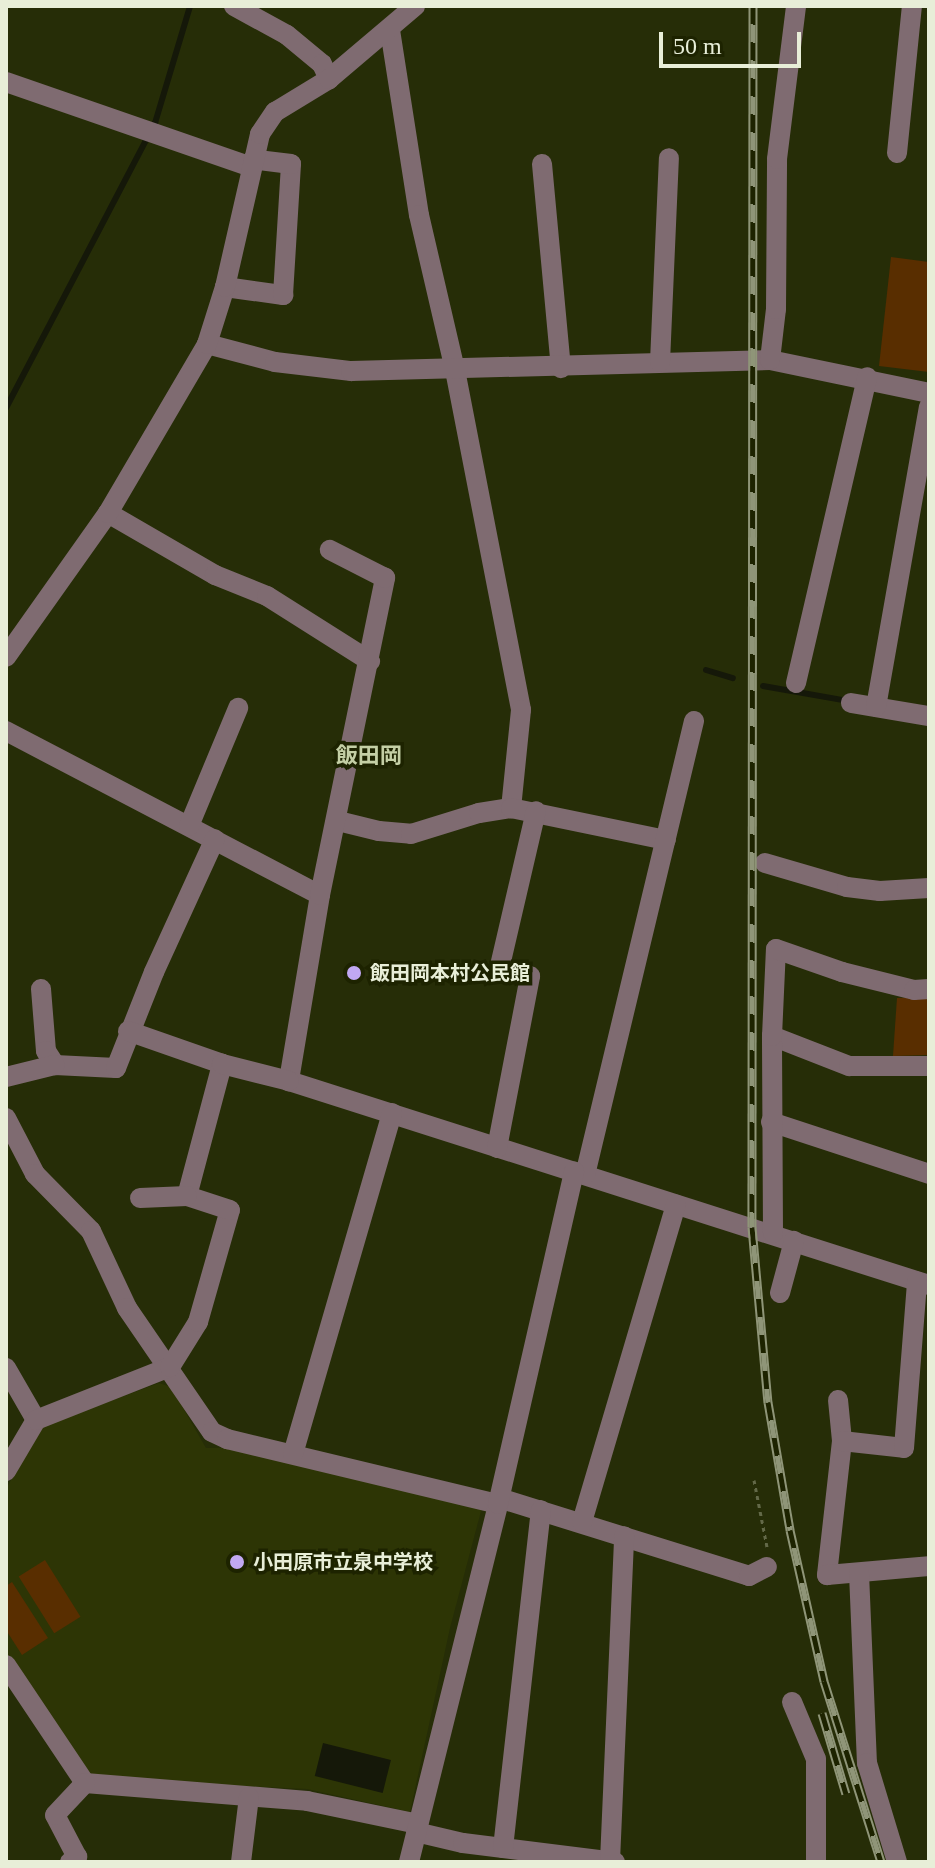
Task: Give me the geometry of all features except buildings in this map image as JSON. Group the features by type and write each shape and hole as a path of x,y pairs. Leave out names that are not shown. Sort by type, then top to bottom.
{"street":[{"path":"234,6 287,35 322,64 329,79"},
{"path":"6,657 108,513 207,344 225,287 260,134 275,112 329,79 415,6"},
{"path":"770,360 777,294 777,159 796,6"},
{"path":"897,153 912,6"},
{"path":"390,30 419,215 455,370 521,710 511,808"},
{"path":"6,82 160,136 252,163 291,164 283,295 225,287"},
{"path":"660,362 669,158"},
{"path":"542,164 561,368"},
{"path":"207,344 275,362 351,371 561,368 770,360 867,377 929,393"},
{"path":"796,683 867,377"},
{"path":"876,707 929,407"},
{"path":"108,513 215,575 267,596 370,661"},
{"path":"289,1081 320,895 338,821 385,578 330,550"},
{"path":"851,703 929,716"},
{"path":"189,826 238,708"},
{"path":"409,1862 694,721"},
{"path":"6,731 320,895"},
{"path":"338,821 379,831 411,834 479,813 511,808 666,840"},
{"path":"497,1148 530,976 499,970 536,811"},
{"path":"6,1077 55,1065 116,1068 128,1031 215,839"},
{"path":"765,863 847,887 880,891 929,888"},
{"path":"773,1233 771,1122 776,949 842,972 914,990 929,989"},
{"path":"41,989 46,1051 55,1065"},
{"path":"128,1031 222,1064 392,1113 923,1283 904,1448 842,1441"},
{"path":"772,1036 849,1066 894,1069 929,1066"},
{"path":"187,1196 222,1064"},
{"path":"293,1454 392,1113"},
{"path":"6,1118 35,1174 91,1231 127,1308 212,1432 227,1439 541,1510 749,1576 767,1567"},
{"path":"771,1122 929,1174"},
{"path":"6,1471 36,1420 170,1367 198,1322 230,1210 187,1196 140,1198"},
{"path":"582,1522 676,1205"},
{"path":"780,1293 794,1241"},
{"path":"6,1368 36,1420"},
{"path":"838,1400 842,1441 827,1575 929,1566"},
{"path":"503,1848 541,1510"},
{"path":"85,1783 307,1801 417,1828 462,1852 503,1848 613,1862 624,1536"},
{"path":"859,1573 867,1763 897,1862"},
{"path":"6,1665 85,1783"},
{"path":"792,1702 816,1759 816,1862"},
{"path":"70,1862 77,1857 55,1815 85,1783"},
{"path":"241,1862 249,1797"}],"path":[{"path":"754,1480 769,1558 767,1567"}],"shaded area":[{"path":"891,257 929,262 929,372 879,366"},
{"path":"929,997 929,1055 893,1056 897,998"},
{"name":"小田原市立泉中学校","path":"159,1383 171,1387 206,1448 256,1447 485,1496 450,1628 410,1812 307,1789 88,1779 6,1653 6,1489 41,1427"},
{"path":"45,1560 81,1617 54,1633 19,1576"},
{"path":"12,1582 48,1638 22,1655 6,1630 6,1586"},
{"path":"323,1743 391,1760 383,1793 315,1776"}],"waterway":[{"path":"6,408 155,123 190,6"},
{"path":"706,670 733,678"},
{"path":"763,686 842,700"}],"railway":[{"path":"753,6 752,1227 768,1402 790,1530 824,1681 881,1862"},
{"path":"822,1713 846,1794"}],"place":[{"name":"飯田岡本村公民館","path":"354,973"},
{"name":"小田原市立泉中学校","path":"237,1562"}],"district":[{"name":"飯田岡","path":"369,756"}]}
